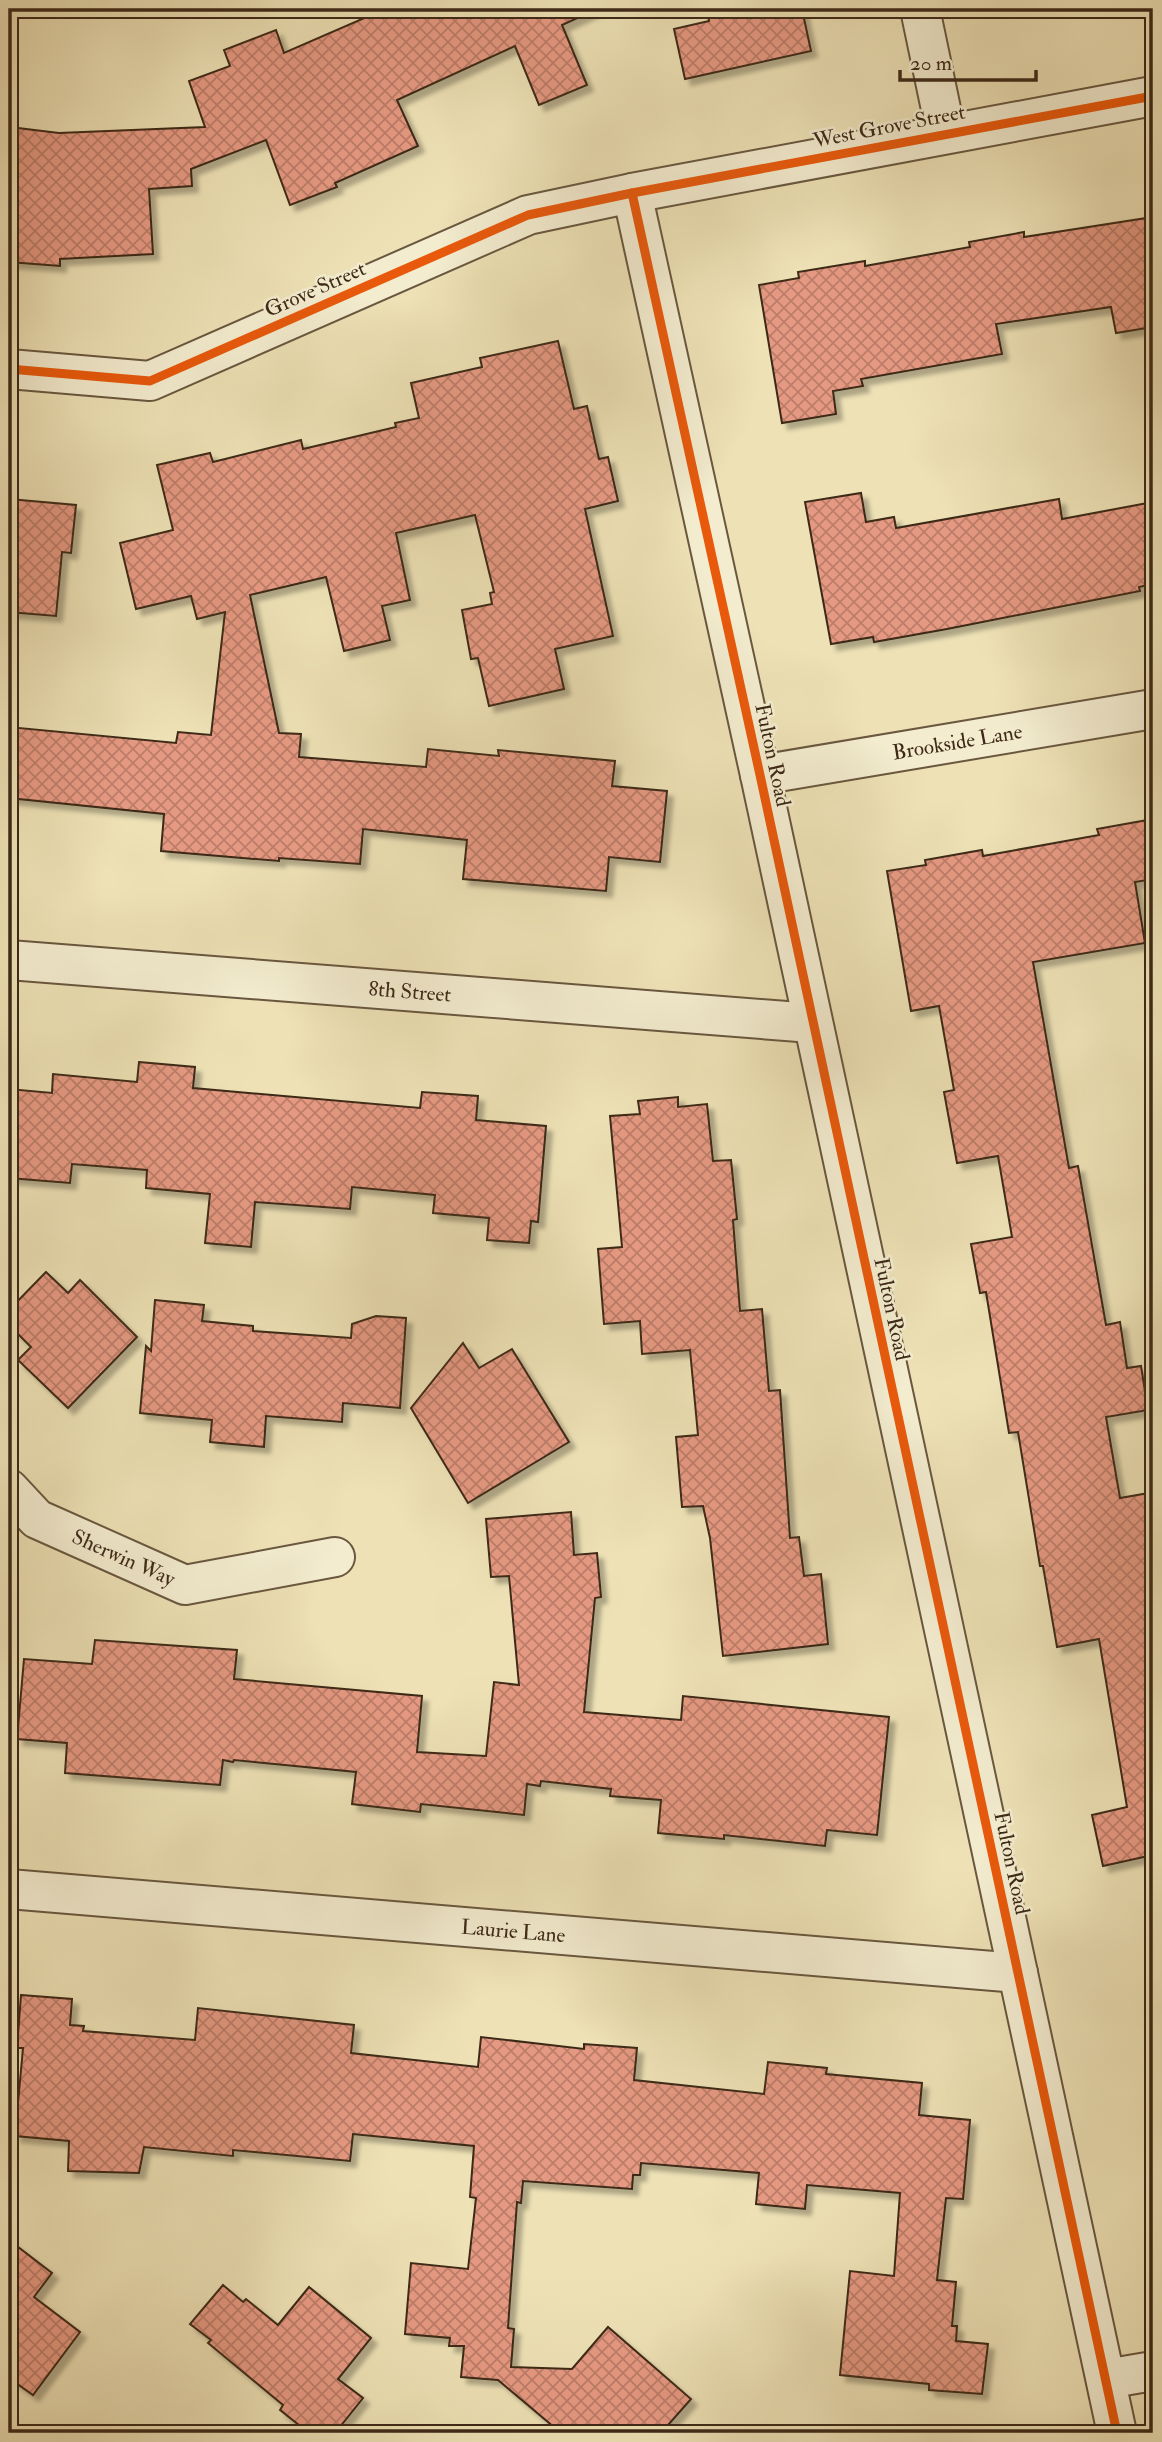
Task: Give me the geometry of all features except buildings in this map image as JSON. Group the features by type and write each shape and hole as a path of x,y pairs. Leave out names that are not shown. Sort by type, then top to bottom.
{"street":[{"path":"920,9 946,133"},
{"name":"West Grove Street","path":"632,193 1153,96"},
{"name":"Grove Street","path":"9,369 150,381 528,215 632,193"},
{"name":"Fulton Road","path":"632,193 1117,2433"},
{"name":"Brookside Lane","path":"760,775 1153,709"},
{"name":"8th Street","path":"9,960 812,1023"},
{"name":"Sherwin Way","path":"9,1489 37,1519 185,1585 335,1557"},
{"name":"Laurie Lane","path":"9,1889 1017,1973"},
{"path":"1106,2379 1153,2371"}],"cycle path":[{"path":"9,369 150,381 528,215 632,193 1153,96"},
{"path":"632,193 1117,2433"}]}
